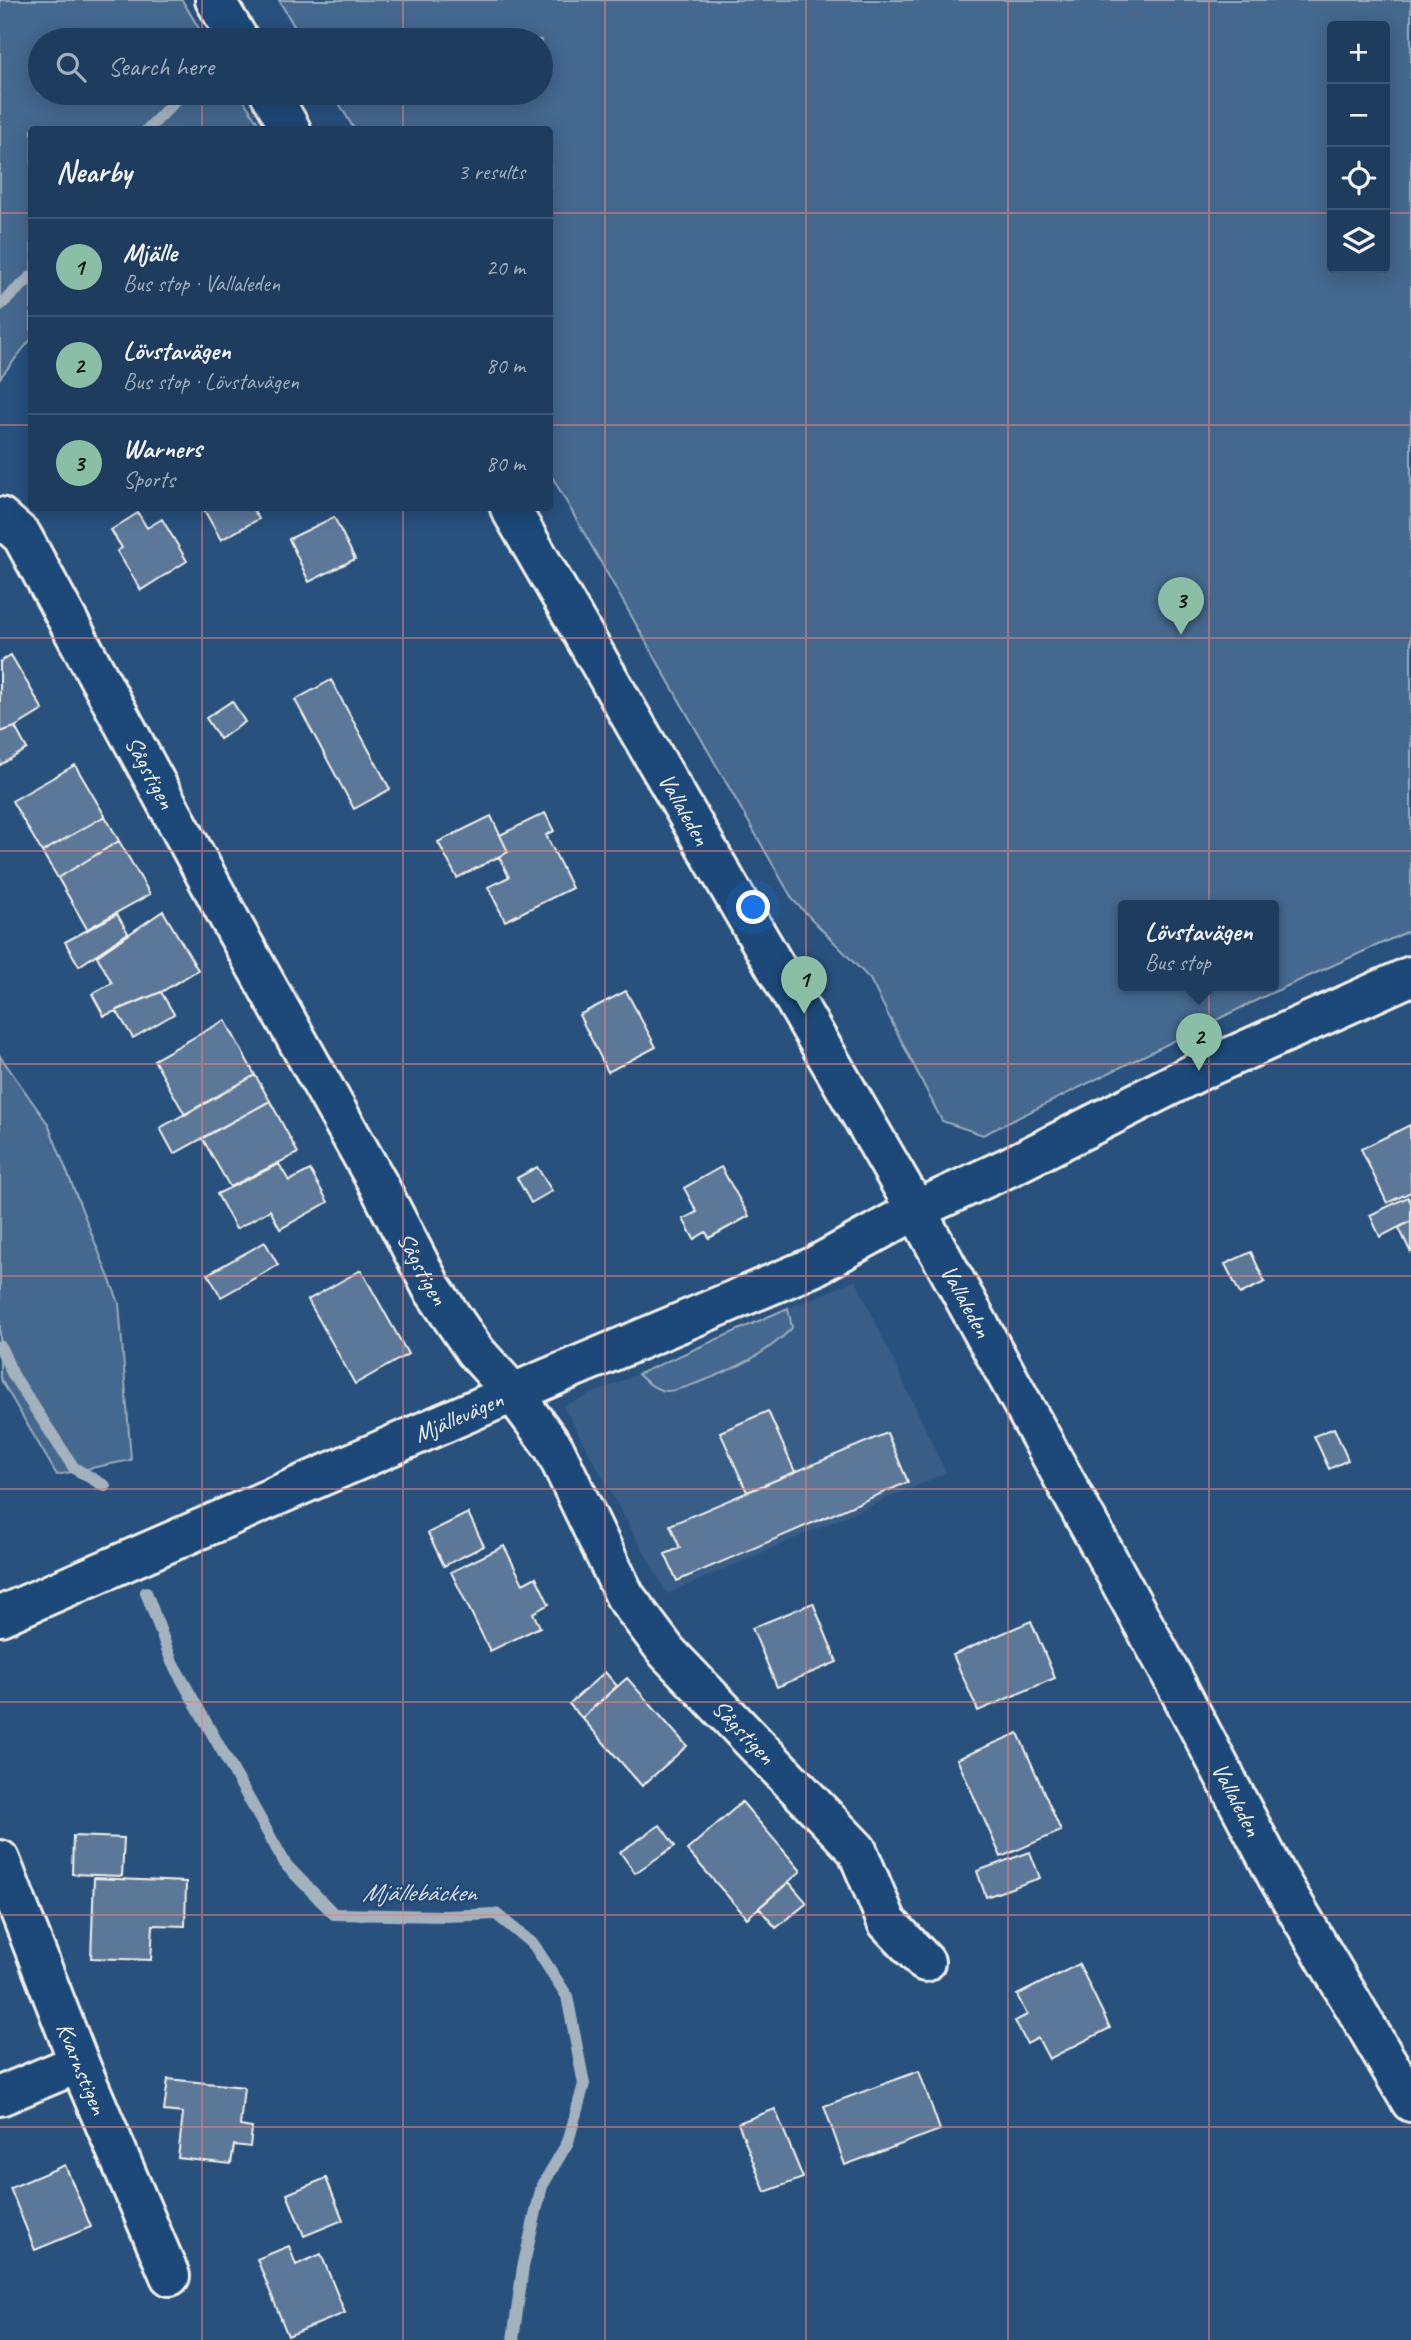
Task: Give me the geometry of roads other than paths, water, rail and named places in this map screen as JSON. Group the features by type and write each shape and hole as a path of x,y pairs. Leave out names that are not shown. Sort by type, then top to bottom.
{"street":[{"path":"215,0 232,28"},
{"path":"277,105 289,126"},
{"name":"Vallaleden","path":"512,511 916,1210 1161,1655 1277,1877 1411,2102"},
{"name":"Sågstigen","path":"0,517 22,536 236,931 378,1184 432,1288 475,1351 513,1393 554,1448 625,1596 667,1652 857,1850 887,1922 925,1962"},
{"name":"Mjällevägen","path":"0,1616 513,1393 813,1267 916,1210 1009,1167 1199,1071 1407,988"},
{"name":"Kvarnstigen","path":"0,1860 79,2063 170,2276"},
{"path":"0,2096 79,2063"}],"waterway":[{"name":"Mjällebäcken","path":"151,126 171,105"},
{"name":"Mjällebäcken","path":"0,305 28,280"},
{"name":"Mjällebäcken","path":"0,1346 13,1375 74,1468 105,1486"},
{"name":"Mjällebäcken","path":"146,1592 172,1662 286,1865 334,1914 496,1914 534,1945 567,1996 584,2084 568,2142 542,2186 523,2267 513,2340"}],"place":[{"name":"Warners","path":"1181,635"},
{"name":"Mjälle","path":"804,1014"},
{"name":"Lövstavägen","path":"1199,1071"}]}
